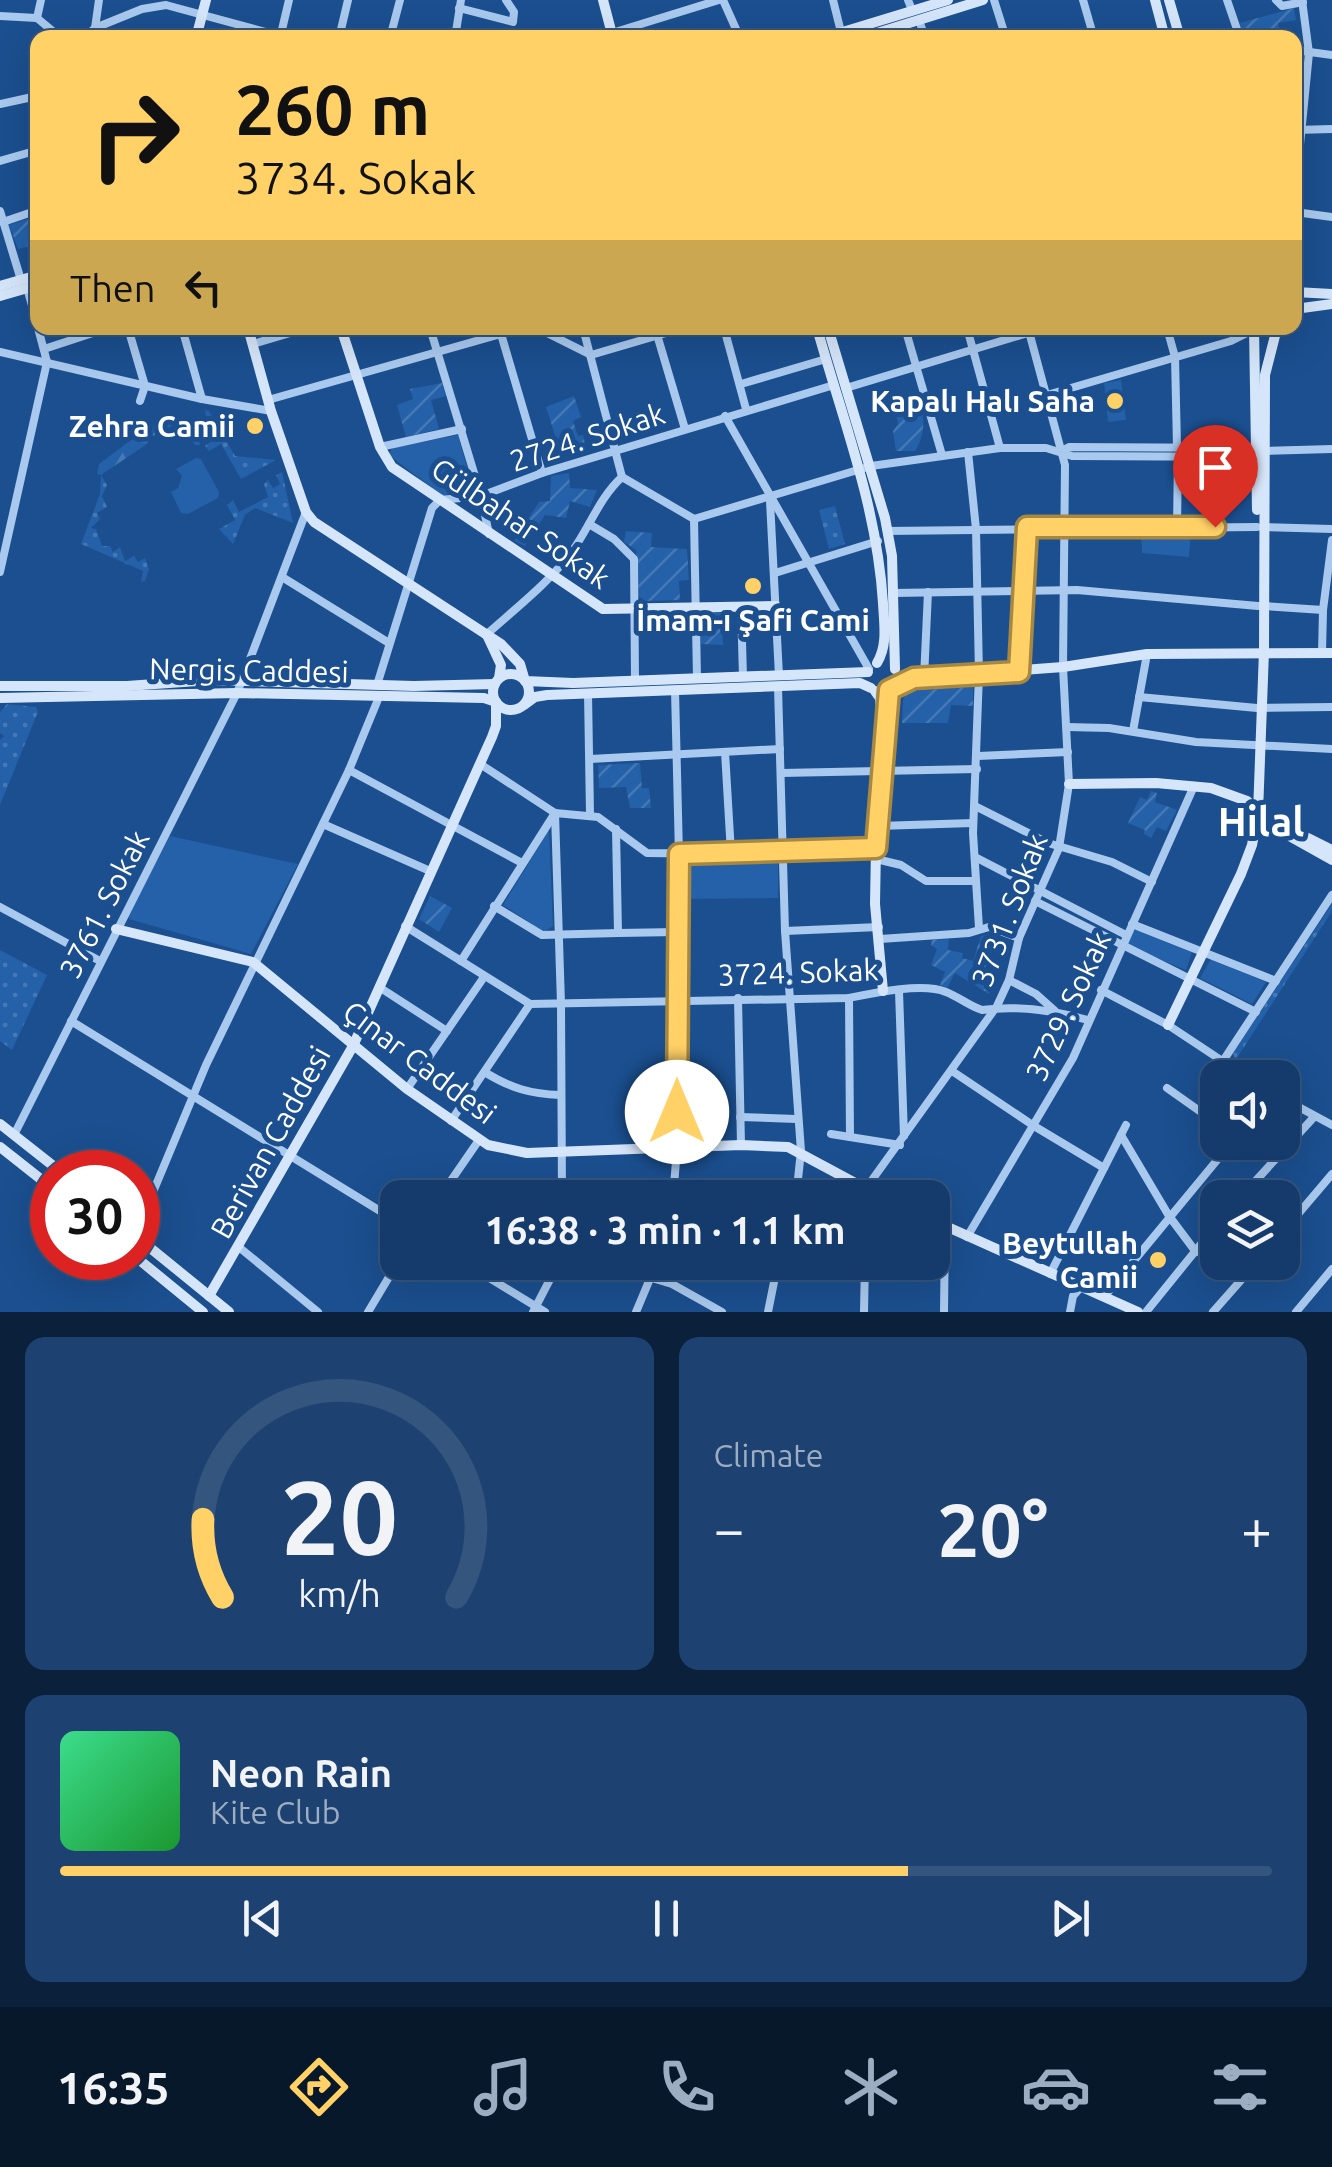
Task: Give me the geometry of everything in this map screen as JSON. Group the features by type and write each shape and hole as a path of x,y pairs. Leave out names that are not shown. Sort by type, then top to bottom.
{"main road":[{"path":"198,30 206,0"},
{"path":"603,0 611,30"},
{"path":"848,30 948,0"},
{"path":"875,30 913,10 983,0"},
{"path":"1154,0 1163,30"},
{"path":"1169,0 1178,30"},
{"path":"0,286 28,284"},
{"path":"0,296 28,284"},
{"path":"1302,292 1332,294"},
{"path":"1302,307 1332,304"},
{"path":"250,335 306,512 314,522 512,654 529,694 521,707 506,710 496,702"},
{"name":"Gülbahar Sokak","path":"343,335 380,447 392,467 603,608 776,606"},
{"path":"819,335 887,530 897,679 891,689 884,741"},
{"path":"830,335 866,467 878,541 885,647 871,668 873,689 880,698 884,741 876,853 883,991"},
{"path":"1168,1025 1241,874 1258,813 1264,650 1252,335"},
{"path":"1259,452 1265,375 1275,335"},
{"path":"487,634 501,665 492,737"},
{"path":"497,681 513,674 525,680 743,677 891,689 919,678 1019,672 1148,654 1327,653"},
{"path":"492,737 535,696 779,682 887,663 919,678"},
{"name":"Nergis Caddesi","path":"0,686 127,686 240,680 496,702"},
{"name":"Nergis Caddesi","path":"0,698 378,691 497,681"},
{"name":"Berivan Caddesi","path":"209,1296 353,1046 492,737"},
{"path":"1069,784 1210,788 1247,801 1272,826 1332,860"},
{"path":"1258,813 1332,850"},
{"name":"Çınar Caddesi","path":"116,929 254,962 407,1089 479,1140 502,1150 788,1146 848,1180"},
{"path":"0,1124 32,1150"},
{"path":"0,1146 30,1170"},
{"path":"950,1228 1138,1312"},
{"path":"160,1256 228,1312"},
{"path":"160,1277 204,1312"}],"street":[{"path":"37,18 41,0"},
{"path":"95,28 99,0"},
{"path":"284,30 290,0"},
{"path":"341,30 348,0"},
{"path":"392,30 400,0"},
{"path":"455,30 460,2 513,22 514,12 506,0"},
{"path":"673,0 677,13"},
{"path":"630,30 721,0 736,30"},
{"path":"833,0 840,30"},
{"path":"994,0 1003,30"},
{"path":"1083,0 1092,30"},
{"path":"1227,0 1237,30"},
{"path":"1276,0 1282,6 1302,1 1309,53 1302,102"},
{"path":"95,28 142,4 166,5 257,30"},
{"path":"0,16 37,18 51,30"},
{"path":"1302,52 1332,56"},
{"path":"0,104 30,98"},
{"path":"1302,130 1332,129"},
{"path":"0,161 30,152"},
{"path":"0,211 28,284"},
{"path":"3,222 30,213"},
{"path":"1302,213 1332,217"},
{"path":"0,572 47,362 40,335"},
{"path":"44,349 87,335"},
{"path":"130,335 146,386 140,401"},
{"path":"184,335 202,400"},
{"path":"252,344 283,335"},
{"path":"432,335 489,534"},
{"path":"0,352 202,400 270,406 498,335"},
{"path":"501,335 542,473"},
{"path":"552,335 592,354 647,335"},
{"path":"586,335 622,477 694,519 866,467 1000,448 1259,452 1332,449"},
{"path":"657,335 685,429"},
{"path":"726,335 746,409"},
{"path":"906,335 942,455"},
{"path":"969,335 1000,448"},
{"path":"846,388 1015,335"},
{"name":"3731. Sokak","path":"875,1180 996,1006 1009,980 1019,938 1060,848 1069,784 1064,667 1065,466 1030,335"},
{"path":"1169,335 1174,356 1176,527"},
{"path":"1047,395 1241,335"},
{"path":"741,384 826,359"},
{"name":"2724. Sokak","path":"440,500 481,496 542,473 834,385"},
{"path":"725,416 807,564 871,668"},
{"path":"380,447 462,429"},
{"path":"968,452 976,529 979,674 973,823 980,928"},
{"path":"487,634 552,574 607,492 622,477"},
{"path":"770,497 782,851 800,1150 798,1180"},
{"path":"160,1176 254,962 348,770 378,691 389,643 432,508 440,500"},
{"name":"3761. Sokak","path":"14,1136 236,693 306,512"},
{"path":"694,519 696,678"},
{"path":"589,524 632,554 636,680"},
{"path":"1019,672 1027,527"},
{"path":"887,530 1332,529"},
{"path":"1327,653 1323,610 1332,540"},
{"path":"775,574 878,541"},
{"path":"282,577 389,643"},
{"path":"893,593 1066,590 1323,610"},
{"path":"919,678 928,592"},
{"path":"741,606 743,677"},
{"path":"1132,732 1148,654"},
{"path":"674,1180 679,854 675,690"},
{"path":"588,693 590,814"},
{"path":"1139,698 1262,708 1332,707"},
{"path":"1067,726 1196,742 1332,749"},
{"path":"590,759 780,749"},
{"path":"725,752 731,854"},
{"path":"978,756 1068,752"},
{"path":"480,764 555,813 590,814 647,852 876,853 926,881 976,881"},
{"path":"781,773 977,769"},
{"path":"348,770 522,863"},
{"name":"3729. Sokak","path":"968,1236 1072,1058 1194,786"},
{"path":"975,806 1060,848 1094,856 1152,882"},
{"path":"461,961 555,813"},
{"path":"555,813 561,1180"},
{"path":"878,826 973,823"},
{"path":"322,824 430,871"},
{"path":"616,829 618,933"},
{"path":"975,857 1126,934"},
{"path":"1224,1060 1332,895"},
{"path":"1035,901 1256,1012"},
{"path":"494,906 542,935 677,932"},
{"path":"0,907 100,961"},
{"path":"1132,924 1276,982"},
{"path":"406,926 530,1004 450,1120"},
{"path":"786,931 969,933 980,928 999,929 1019,938"},
{"path":"407,1089 484,977"},
{"path":"1009,980 1036,994 1055,1011"},
{"path":"379,988 447,1031"},
{"name":"3724. Sokak","path":"530,1004 849,998 883,991 942,990 986,1011 996,1006 1055,1011 1088,1020"},
{"path":"1101,990 1168,1025 1220,1060"},
{"path":"831,1134 902,1142 898,991"},
{"path":"738,998 742,1145"},
{"path":"849,998 850,1137"},
{"path":"71,1021 380,1211"},
{"path":"952,1071 1104,1168"},
{"path":"486,1072 510,1088 526,1093 560,1095"},
{"path":"1167,1088 1200,1111"},
{"path":"1300,1109 1332,1125"},
{"path":"740,1117 796,1119"},
{"path":"1256,1180 1314,1117"},
{"path":"1050,1274 1126,1125"},
{"path":"1121,1135 1168,1216 1196,1252"},
{"path":"452,1180 479,1140"},
{"path":"1104,1297 1216,1160"},
{"path":"1300,1211 1332,1174"},
{"path":"1146,1312 1200,1247"},
{"path":"240,1248 318,1312"},
{"path":"1296,1312 1332,1269"},
{"path":"368,1312 387,1280"},
{"path":"490,1280 534,1310 545,1312"},
{"path":"534,1310 550,1280"},
{"path":"636,1312 651,1280 672,1284 722,1312"},
{"path":"768,1312 774,1280"},
{"path":"864,1312 865,1280"},
{"path":"944,1280 944,1312"},
{"path":"1213,1312 1241,1280"},
{"path":"1070,1312 1073,1296 1080,1288"}],"green space":[{"path":"1294,8 1296,20 1278,23 1280,30 1241,30 1240,23"},
{"path":"30,218 30,246 18,249 9,225"},
{"name":"Kapalı Halı Saha","path":"1121,380 1126,420 1108,422 1104,383"},
{"path":"442,383 446,396 431,400 439,429 406,437 397,405 413,399 410,389"},
{"path":"574,396 581,417 573,421 578,436 583,435 587,453 571,457 566,439 557,442 546,407"},
{"path":"894,404 919,406 923,429 915,451 896,451 893,431 898,424"},
{"path":"205,410 235,456 276,460 241,479 221,444 209,451 205,446 213,440 207,430 198,435 200,445 195,445 188,434 184,436 174,425 149,438 156,417 201,427 207,423"},
{"path":"139,434 150,434 147,444 97,474 99,464"},
{"path":"458,435 472,486 443,496 389,455 392,448"},
{"path":"201,459 219,492 218,498 188,514 181,513 171,492 178,488 182,476 176,469"},
{"path":"282,472 293,523 255,508 245,515 233,544 219,529 235,520 227,505 233,500 239,512 268,497 264,484 268,480 273,488 280,484 276,475"},
{"path":"569,473 570,488 597,490 590,507 570,501 566,518 545,515 525,546 514,541 539,502 550,501 551,476"},
{"path":"101,475 107,485 102,496 107,507 97,513 100,519 91,528 96,529 102,546 110,546 113,552 120,547 125,561 134,556 138,562 145,558 149,569 145,581 141,582 143,571 81,544 100,494"},
{"path":"835,506 845,544 829,549 819,510"},
{"path":"626,531 652,533 651,547 687,549 689,580 679,581 680,600 644,601 639,596 636,550 624,542"},
{"path":"1141,532 1191,532 1189,557 1142,553"},
{"path":"722,612 723,645 701,644 700,613"},
{"path":"973,687 973,706 951,705 948,723 902,723 903,700 908,691"},
{"path":"7,704 36,707 38,712 0,805 0,740 4,736 0,733 0,712"},
{"path":"640,763 642,788 649,788 651,808 630,808 626,787 599,788 598,765"},
{"path":"1151,791 1157,793 1155,802 1177,810 1166,831 1157,827 1151,838 1144,834 1145,830 1128,823 1140,797 1147,800"},
{"path":"549,830 553,926 544,932 503,905"},
{"path":"170,836 298,864 251,954 129,919"},
{"path":"775,855 778,898 686,899 686,858"},
{"path":"430,896 452,908 439,932 419,919"},
{"path":"1332,904 1332,911 1236,1060 1233,1053"},
{"path":"1139,929 1192,952 1186,970 1130,947 1128,942"},
{"path":"981,936 997,936 981,979 993,987 989,994 955,973 947,988 940,985 945,972 931,965 937,949 931,945 932,940 949,939 948,950 963,953 962,958 973,961"},
{"path":"0,950 47,975 12,1050 0,1041"},
{"path":"1211,959 1266,982 1252,1004 1200,978"}],"place":[{"name":"Kapalı Halı Saha","path":"1115,401"},
{"name":"Zehra Camii","path":"255,426"},
{"name":"İmam-ı Şafi Cami","path":"753,586"},
{"name":"Beytullah Camii","path":"1158,1260"}],"district":[{"name":"Hilal","path":"1261,821"}],"route":[{"path":"677,1112 679,854 876,848 889,690 914,678 1019,672 1027,527 1215,527"}]}
